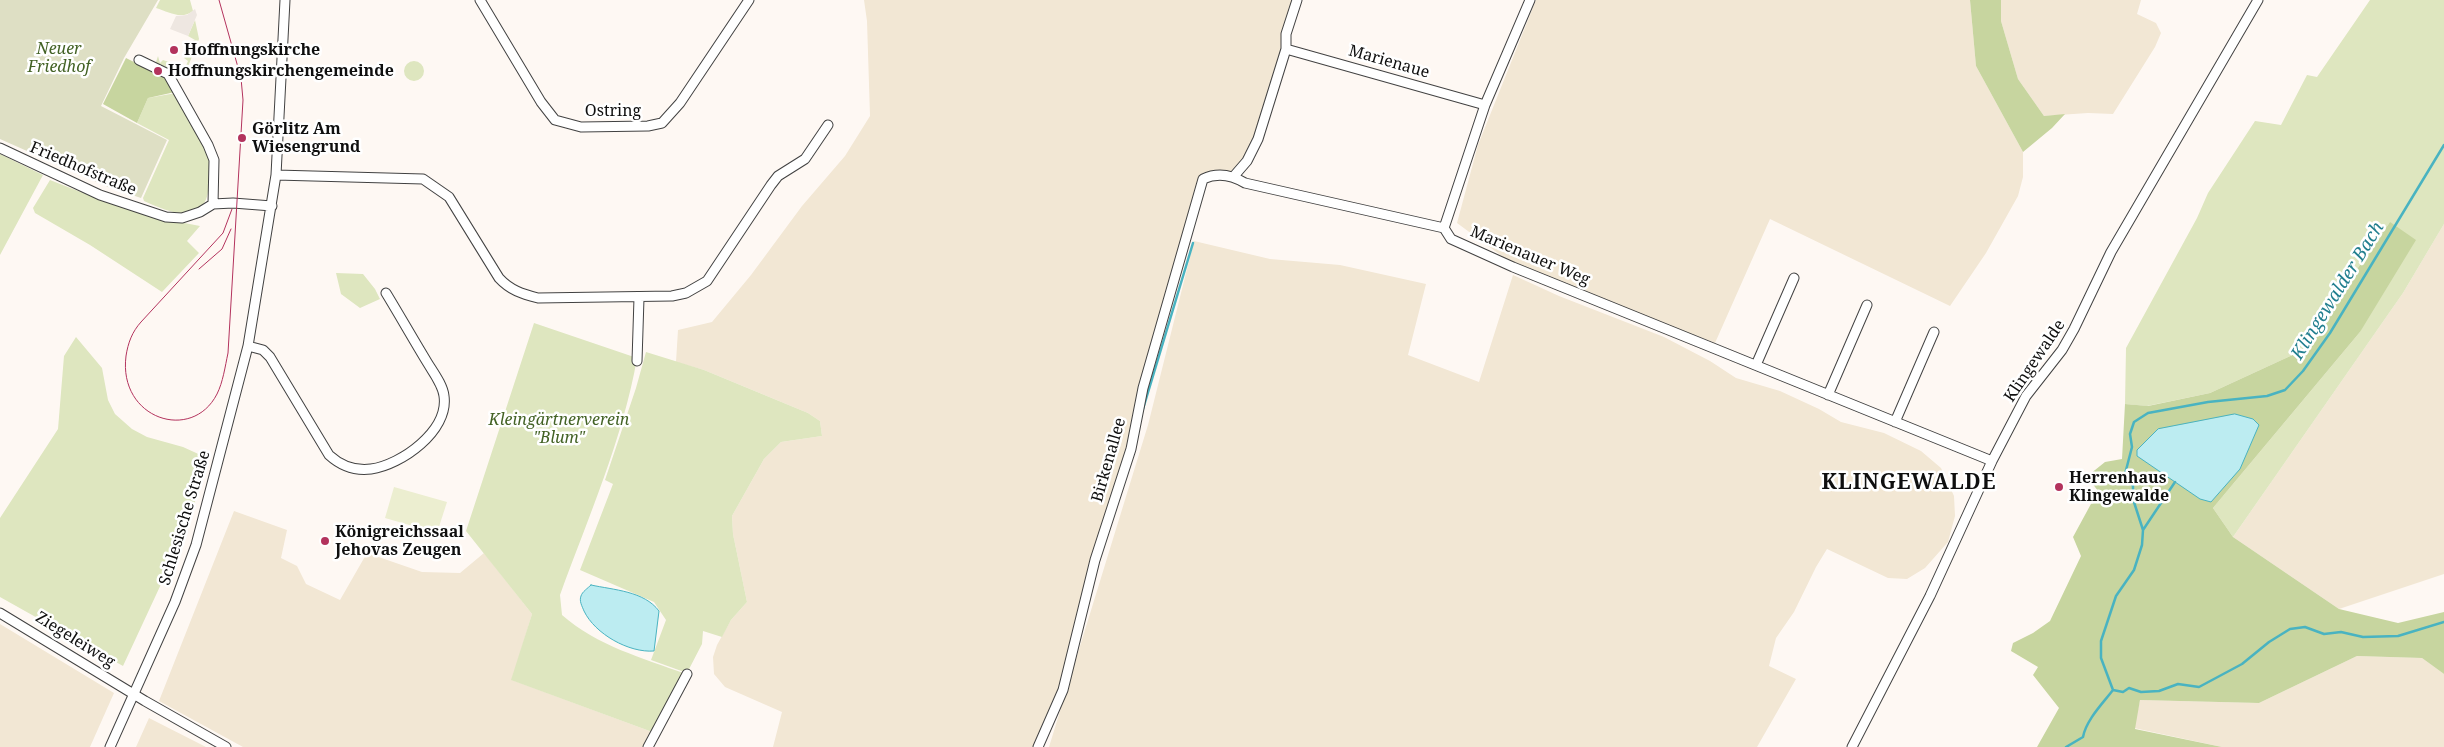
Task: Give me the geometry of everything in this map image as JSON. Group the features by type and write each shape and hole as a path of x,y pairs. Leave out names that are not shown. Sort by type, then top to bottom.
{"street":[{"name":"Schlesische Straße","path":"110,747 175,602 196,545 248,346 276,175 285,0"},
{"name":"Ostring","path":"480,0 555,120 581,127 648,126 662,122 680,104 749,0"},
{"path":"1234,176 1247,161 1258,139 1286,49 1286,34 1297,0"},
{"path":"1444,228 1485,104 1530,0"},
{"name":"Klingewalde","path":"1852,747 1930,596 1992,461 2026,396 2062,350 2111,252 2258,0"},
{"name":"Marienaue","path":"1286,49 1485,104"},
{"path":"139,60 168,74 208,145 214,160 213,204"},
{"path":"276,175 424,178 449,197 499,278 507,286 518,292 538,298 640,298 686,293 707,281 770,185 778,176 805,159 828,125"},
{"name":"Friedhofstraße","path":"0,148 100,195 166,217 182,218 200,212 213,204 233,203 272,206"},
{"name":"Marienauer Weg","path":"1203,179 1213,174 1234,176 1245,183 1444,228 1451,239 1514,267 1992,461"},
{"name":"Birkenallee","path":"1038,747 1063,690 1095,560 1131,449 1143,388 1203,179"},
{"path":"1756,365 1794,278"},
{"path":"248,346 263,350 270,357 329,455 342,465 357,469 372,469 426,441 432,434 441,414 444,397 435,376 386,293"},
{"path":"637,361 640,298"},
{"path":"1828,395 1867,305"},
{"path":"1895,422 1934,332"},
{"name":"Ziegeleiweg","path":"0,612 134,694 226,747"},
{"path":"648,747 687,674"}],"shaded area":[{"path":"864,0 1295,0 1283,48 1255,137 1245,159 1233,174 1201,177 1127,449 1091,558 1059,688 1044,729 1034,747 773,747 782,712 725,687 714,674 713,657 717,645 731,620 747,602 733,534 732,516 764,459 781,442 822,436 820,421 808,413 704,370 676,362 678,330 712,322 751,275 802,206 845,156 870,116 867,21"},
{"path":"1536,0 1970,0 1976,66 2023,152 2023,177 2018,196 1986,253 1950,306 1770,219 1715,343 1514,265 1457,223 1478,145"},
{"path":"2001,0 2141,0 2137,14 2156,23 2161,33 2155,47 2113,114 2088,113 2044,116 2018,79 2001,21"},
{"path":"195,9 197,15 188,36 170,29 176,16 187,15"},
{"path":"2444,224 2444,574 2339,609 2233,537 2403,293"},
{"path":"1194,241 1270,259 1340,265 1426,284 1408,355 1479,382 1513,275 1559,296 1664,337 1710,361 1736,378 1780,391 1819,409 1841,422 1884,433 1921,451 1941,468 1954,496 1955,516 1948,542 1925,568 1907,579 1888,578 1827,549 1794,612 1776,638 1769,666 1796,679 1757,747 1049,747 1148,425"},
{"path":"234,511 287,530 281,558 297,566 306,584 340,600 367,553 422,572 460,573 484,553 532,614 512,680 655,733 647,747 243,747 159,701"},
{"path":"0,624 114,693 90,747 0,747"},
{"path":"2357,656 2422,658 2444,674 2444,747 2222,747 2134,728 2140,700 2259,703"},
{"path":"149,718 206,747 136,747"}],"green space":[{"name":"Neuer Friedhof","path":"0,0 158,0 124,58 101,106 167,140 141,198 108,187 0,139"},
{"path":"160,0 190,0 193,11 184,15 170,13 156,8"},
{"path":"1970,0 2001,0 2001,21 2018,79 2044,116 2065,114 2052,128 2023,152 1976,66"},
{"path":"2370,0 2444,0 2444,224 2403,293 2233,537 2213,508 2360,332 2390,222 2299,352 2210,393 2147,406 2125,404 2126,348 2197,218 2208,193 2255,121 2281,125 2307,75 2317,77"},
{"path":"195,20 199,39 185,74 180,76 155,65 158,56 160,63 163,60 169,62 167,66 172,68 174,65 179,67 178,71 184,70 188,61 184,58 189,53 187,52 192,46 190,45 192,41 195,40 188,36"},
{"path":"126,58 152,71 166,75 175,92 148,98 137,123 103,104"},
{"path":"410,61 418,61 424,67 424,75 418,81 410,81 404,75 404,67"},
{"path":"176,93 195,125 207,151 210,165 207,196 202,206 195,211 187,213 166,210 144,201 143,198 169,140 137,123 148,98"},
{"path":"0,154 43,175 0,255"},
{"path":"50,180 124,207 200,226 187,241 199,253 162,292 90,245 35,213 33,208"},
{"path":"2390,222 2416,240 2360,332 2213,508 2233,537 2339,609 2398,623 2444,612 2444,674 2422,658 2357,656 2259,703 2140,700 2135,729 2222,747 2037,747 2059,708 2033,675 2038,667 2011,651 2013,643 2033,633 2050,621 2081,556 2073,537 2098,491 2092,483 2090,474 2105,462 2122,459 2125,404 2148,406 2210,393 2299,352"},
{"path":"336,273 363,274 380,299 360,308 341,294"},
{"name":"Kleingärtnerverein \"Blum\"","path":"534,323 637,358 631,388 614,448 560,595 562,615 590,635 621,650 686,674 655,733 511,680 532,614 466,531"},
{"path":"76,337 102,368 108,400 115,414 132,429 147,437 183,447 205,457 206,470 182,539 123,666 0,597 0,518 58,429 64,356"},
{"name":"Kleingärtnerverein \"Blum\"","path":"646,352 704,370 808,413 820,421 822,436 781,442 764,459 732,516 733,534 747,602 731,620 722,637 703,631 702,644 687,673 651,660 666,620 654,602 580,570 613,484 605,480"},
{"path":"394,487 447,502 437,533 385,518"}],"water":[{"path":"2235,414 2253,419 2259,425 2240,469 2211,502 2200,499 2137,456 2137,450 2158,429"},
{"path":"591,585 628,592 653,604 659,611 654,651 634,649 624,645 604,634 596,627 584,611 580,598"}],"waterway":[{"name":"Klingewalder Bach","path":"2066,747 2083,737 2091,718 2113,690 2101,658 2101,641 2116,596 2134,570 2142,545 2143,530 2133,499 2133,486 2125,474 2132,447 2130,434 2134,422 2148,413 2208,402 2267,396 2285,390 2303,371 2330,333 2444,145"},
{"path":"1143,409 1193,243"},
{"path":"2143,530 2175,482"},
{"path":"2113,690 2123,692 2129,688 2141,692 2159,691 2178,684 2199,687 2242,664 2269,642 2290,629 2305,627 2324,634 2341,632 2363,637 2398,636 2444,622"}],"tram line":[{"path":"219,0 241,78 243,100 228,353 219,389 206,409 191,418 175,420 159,417 145,409 133,395 127,378 126,356 129,342 141,322 223,233 232,209"},
{"path":"199,269 222,249 231,229"}],"place":[{"name":"Hoffnungskirche","path":"174,50"},
{"name":"Hoffnungskirchengemeinde","path":"158,71"},
{"name":"Görlitz Am Wiesengrund","path":"242,138"},
{"name":"Herrenhaus Klingewalde","path":"2059,487"},
{"name":"Königreichssaal Jehovas Zeugen","path":"325,541"}],"district":[{"name":"KLINGEWALDE","path":"1909,483"}]}
